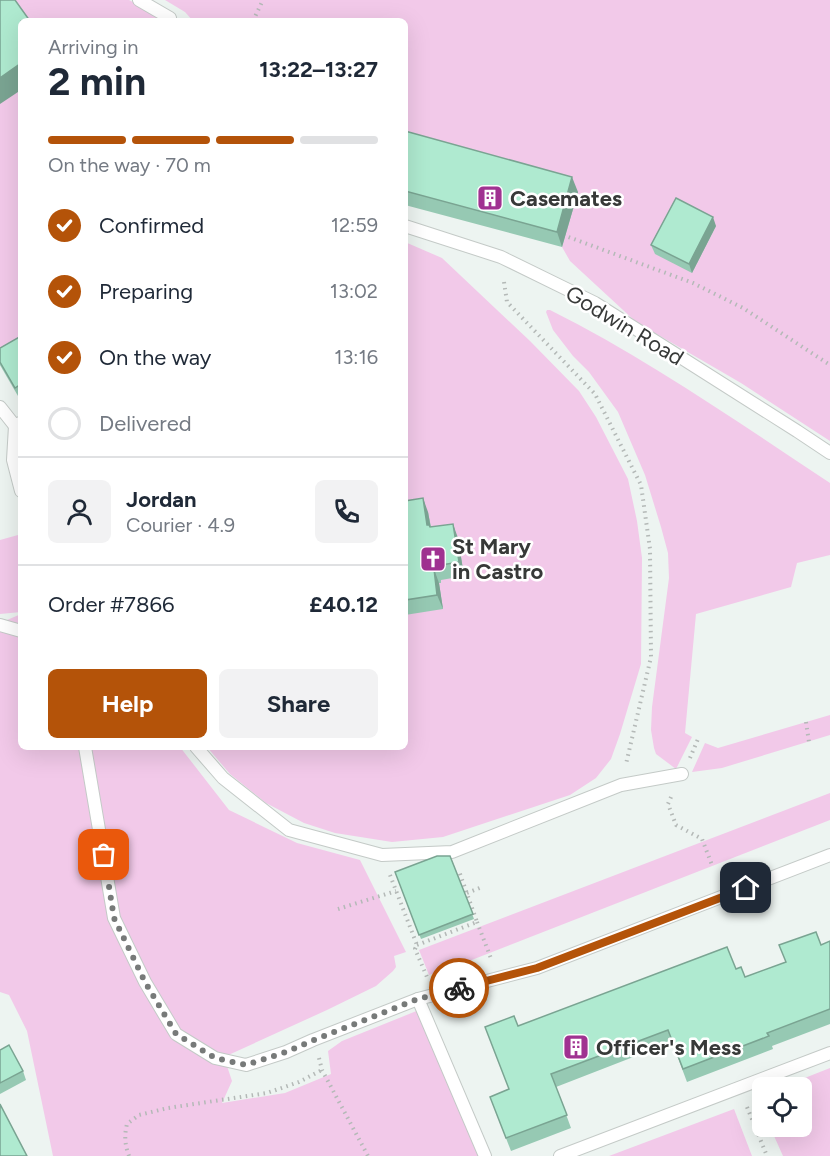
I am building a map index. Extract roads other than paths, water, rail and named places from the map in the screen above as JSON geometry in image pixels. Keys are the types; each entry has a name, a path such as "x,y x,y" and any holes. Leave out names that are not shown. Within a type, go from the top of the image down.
{"lane":[{"path":"138,0 170,18"},
{"name":"Godwin Road","path":"408,227 501,257 595,303 830,453"},
{"path":"0,407 18,424"},
{"path":"18,431 13,460 18,479"},
{"path":"0,625 18,630"},
{"path":"86,750 114,918 145,982 176,1034 215,1058 246,1065 286,1052 418,999 537,968 830,855"},
{"path":"199,750 223,778 289,830 382,855 452,852 621,785 682,774"},
{"path":"418,999 485,1156"},
{"path":"560,1156 830,1053"}],"place":[{"name":"Casemates","path":"490,198"},
{"name":"St Mary in Castro","path":"433,559"},
{"name":"Officer's Mess","path":"576,1047"}]}
